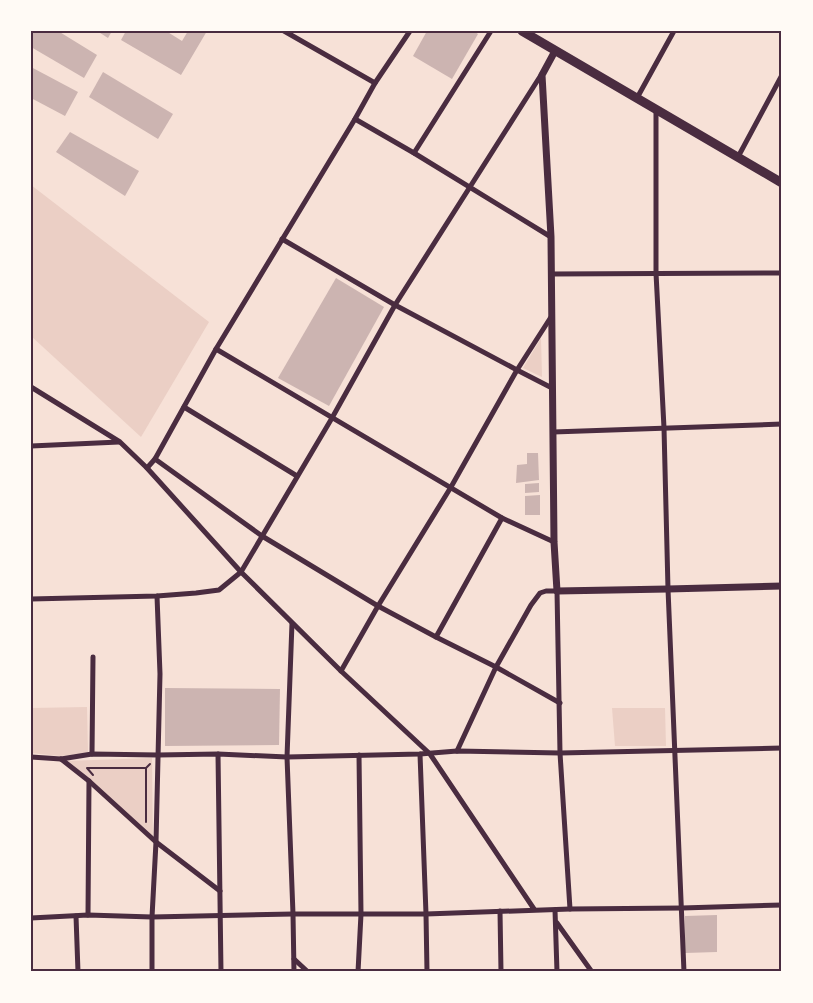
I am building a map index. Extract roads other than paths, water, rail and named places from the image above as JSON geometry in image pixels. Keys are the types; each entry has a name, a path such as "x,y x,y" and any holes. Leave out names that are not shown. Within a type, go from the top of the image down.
{"main road":[{"path":"522,31 782,184"}],"street":[{"path":"284,31 375,83"},
{"path":"147,468 155,458 216,349 282,238 356,119 375,83 410,31"},
{"path":"414,153 492,31"},
{"path":"637,98 674,31"},
{"path":"31,599 157,596 196,593 219,590 240,572 332,418 395,305 542,75 555,51"},
{"path":"542,75 551,238 554,542 557,591 560,753 570,909"},
{"path":"738,158 782,75"},
{"path":"656,109 656,273 664,428 668,589 684,972"},
{"path":"356,119 470,186 551,238"},
{"path":"282,238 395,305 552,388"},
{"path":"551,274 782,273"},
{"path":"341,671 551,317"},
{"path":"216,349 502,518 554,542"},
{"path":"31,387 120,442 147,468 240,572 341,671 430,754 534,909"},
{"path":"184,407 297,476"},
{"path":"553,432 782,424"},
{"path":"31,446 120,442"},
{"path":"155,458 262,536 378,606 496,667 560,703"},
{"path":"436,637 502,518"},
{"path":"457,751 496,667 535,598 540,593 546,591 782,586"},
{"path":"152,972 160,674 157,596"},
{"path":"292,623 287,757 294,972"},
{"path":"92,754 93,657"},
{"path":"31,757 61,759 92,754 218,754 287,757 430,754 457,751 560,753 782,748"},
{"path":"218,754 221,972"},
{"path":"420,754 427,972"},
{"path":"358,972 361,914 359,755"},
{"path":"61,759 90,781 156,842 220,891"},
{"path":"88,916 90,781"},
{"path":"31,918 76,916 426,914 534,909 782,905"},
{"path":"555,910 557,972"},
{"path":"500,911 501,972"},
{"path":"76,916 78,972"},
{"path":"556,922 592,972"},
{"path":"294,959 308,972"}]}
